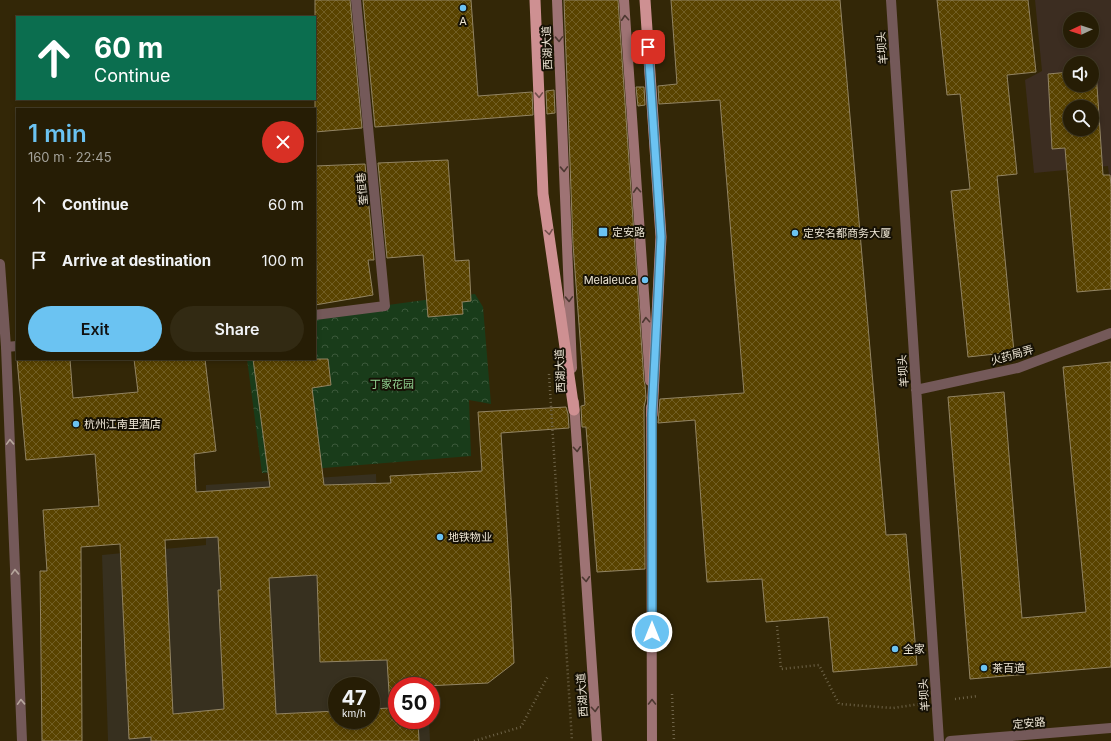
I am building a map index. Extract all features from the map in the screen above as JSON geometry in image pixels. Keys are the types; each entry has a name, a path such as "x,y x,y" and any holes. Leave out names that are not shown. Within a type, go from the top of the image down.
{"highway":[{"path":"535,0 543,194 574,410"},
{"path":"645,0 661,237 652,414"}],"main road":[{"name":"西湖大道","path":"557,0 574,410 597,741"},
{"path":"624,0 652,414 652,741"}],"street":[{"name":"奎恒巷","path":"316,315 385,306 356,0"},
{"name":"羊坝头","path":"891,0 939,741"},
{"path":"0,264 6,347 22,741"},
{"name":"火药局弄","path":"916,390 1018,368 1111,333"},
{"path":"6,347 16,346"},
{"name":"定安路","path":"950,741 1111,728"}],"path":[{"path":"777,626 781,669 819,665 839,704 893,708 978,696"},
{"path":"474,741 521,727 548,676"}],"shaded area":[{"path":"1035,0 1111,0 1111,193 1108,166 1034,173 1025,80 1042,71"},
{"path":"376,474 382,634 424,635 426,677 388,677 388,729 429,729 430,741 108,741 102,555 206,545 206,485"}],"green space":[{"name":"丁家花园","path":"475,294 483,307 491,404 469,400 471,456 262,473 247,360 316,360 316,315"}],"building":[{"path":"315,0 350,0 362,128 316,132"},
{"path":"363,0 471,0 478,96 532,92 533,115 375,127"},
{"name":"定安路","path":"564,0 618,0 646,398 644,407 645,569 597,572 586,427 582,427 581,406 585,405 573,244"},
{"name":"定安名都商务大厦","path":"671,0 840,0 886,535 906,534 917,665 833,672 828,617 766,622 762,579 707,582 695,420 658,423 660,399 744,393 720,100 659,104 658,86 677,84"},
{"path":"937,0 1028,0 1036,72 1007,75 1017,174 997,176 1014,352 968,357 951,191 970,189 960,94 947,95"},
{"path":"1063,73 1063,92 1097,92 1098,100 1063,100 1063,136 1099,136 1099,116 1103,175 1110,175 1111,185 1111,289 1077,292 1065,148 1052,149 1048,74"},
{"path":"636,87 644,87 645,105 638,106"},
{"path":"554,90 555,113 547,114 546,91"},
{"path":"448,160 455,261 469,260 471,301 462,302 463,314 428,317 423,255 387,258 378,163"},
{"path":"365,164 374,260 368,260 373,295 316,305 316,166"},
{"path":"328,359 331,385 312,388 324,485 391,483 390,476 482,471 478,412 566,407 568,414 569,428 501,433 514,663 488,683 440,685 440,677 388,677 387,660 320,662 317,575 269,578 276,714 328,711 328,729 380,729 380,709 388,708 388,729 418,729 419,741 151,741 151,737 129,739 120,544 81,547 82,741 42,741 40,571 47,571 43,510 99,506 95,454 26,460 17,360 70,360 73,398 138,392 134,360 205,360 216,451 194,454 196,492 270,487 253,360","holes":["218,537 221,590 218,590 224,709 173,714 165,540"]},
{"path":"1111,362 1111,667 970,679 948,397 1004,392 1022,618 1086,612 1063,367"}],"place":[{"name":"A","path":"463,8"},
{"name":"定安路","path":"603,232"},
{"name":"定安名都商务大厦","path":"795,233"},
{"name":"Melaleuca","path":"645,280"},
{"name":"杭州江南里酒店","path":"76,424"},
{"name":"地铁物业","path":"440,537"},
{"name":"全家","path":"895,649"},
{"name":"茶百道","path":"984,668"}],"route":[{"path":"648,47 661,237 652,414 652,632"}]}
